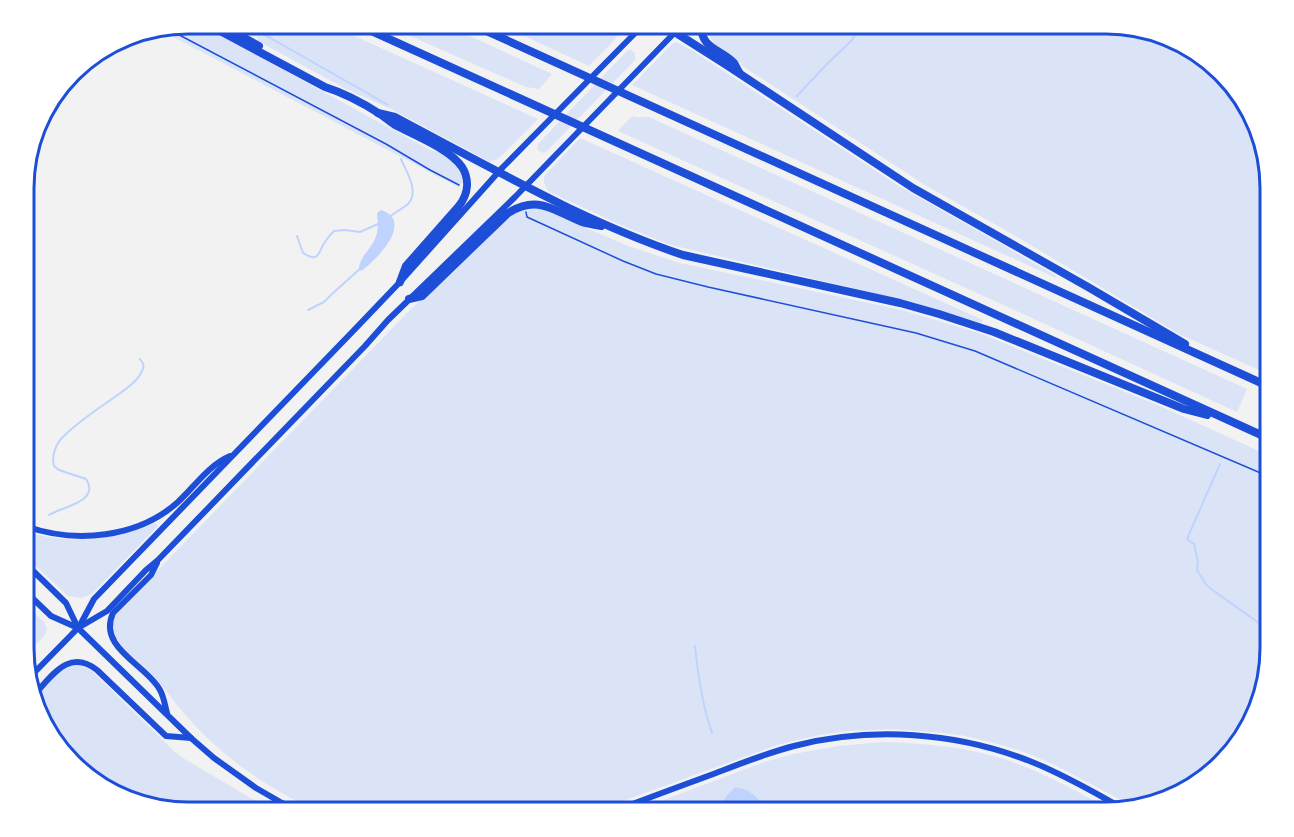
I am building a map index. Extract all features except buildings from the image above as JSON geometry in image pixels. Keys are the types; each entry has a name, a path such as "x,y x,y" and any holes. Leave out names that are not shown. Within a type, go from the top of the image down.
{"highway":[{"path":"679,34 905,183 1082,283 1214,362"},
{"path":"703,34 706,42 733,62 741,75"},
{"path":"228,35 378,113 452,156 462,167 467,182 462,203 406,266 400,282"},
{"path":"239,35 327,83 338,92"},
{"path":"380,35 1259,434"},
{"path":"494,35 1259,382"},
{"path":"378,113 395,117 525,187 637,239 683,255 939,314 994,332 1184,409 1222,418"},
{"path":"409,299 422,297 508,213 521,206 544,205 584,222 612,229"}],"main road":[{"path":"36,671 78,628 106,610 158,560 409,299 525,187 673,34"},
{"path":"78,628 94,599 400,282 498,172 634,35"},
{"path":"34,528 78,536 99,536 129,529 166,511 219,461 234,455"},
{"path":"158,560 151,575 112,614 109,629 118,648 160,689 169,716"},
{"path":"34,572 66,603 78,628"},
{"path":"34,600 51,616 78,628 214,758 280,802"},
{"path":"40,689 64,665 83,662 97,670 166,736 191,738"},
{"path":"638,802 786,748 833,739 895,735 954,740 1012,754 1054,771 1111,802"}],"path":[{"path":"179,35 386,144 460,186"},
{"path":"526,210 527,217 656,274 916,333 975,351 1259,472"}],"shaded area":[{"path":"709,34 1106,34 1136,37 1174,50 1191,60 1221,87 1234,103 1248,129 1257,158 1259,178 1259,370 1179,334 1014,235 925,185 741,65 723,52"},
{"path":"219,35 430,150 448,157 459,171 463,183 460,184 460,188 171,36"},
{"path":"253,35 352,35 538,119 500,157 490,162 393,110 344,88 258,41"},
{"path":"407,35 467,35 552,74 539,89 526,87"},
{"path":"521,35 618,35 589,66"},
{"path":"676,42 899,186 1057,276 1056,278 632,85"},
{"path":"631,50 635,53 635,60 546,152 539,151 538,144 627,51"},
{"path":"632,116 651,118 1247,389 1237,412 618,131"},
{"path":"580,138 983,320 981,323 911,302 671,245 623,226 549,192 545,187 544,176"},
{"path":"533,208 551,211 628,246 680,263 902,310 979,333 1160,406 1259,451 1259,659 1257,679 1251,698 1234,734 1207,764 1183,782 1155,794 1123,801 1057,766 1005,746 966,736 892,729 819,735 777,745 620,802 299,802 247,771 197,728 158,681 117,640 113,622 117,612 410,310 505,220 517,212"},
{"path":"157,524 157,527 92,594 81,598 68,596 34,564 34,533 58,538 90,539"},
{"path":"34,613 44,622 47,629 34,647"},
{"path":"70,666 81,666 91,670 174,751 258,802 158,800 120,787 103,777 79,758 60,734 46,708 41,691 59,672"},
{"path":"883,742 914,743 976,752 1021,765 1096,802 658,802 764,762 838,746"}],"water":[{"path":"381,210 391,215 394,231 383,250 361,271 359,268 361,261 376,236 377,213"},
{"path":"735,787 746,790 760,802 724,802 726,796"}],"waterway":[{"path":"797,96 855,34"},
{"path":"265,35 388,105"},
{"path":"388,218 408,204 413,194 411,182 401,159"},
{"path":"297,236 303,253 315,257 334,231 360,232 378,224"},
{"path":"308,310 324,302 362,267"},
{"path":"49,515 78,503 88,493 89,487 86,479 59,470 54,466 54,454 59,442 77,425 135,381 143,368 140,359"},
{"path":"1220,464 1187,539 1194,544 1198,562 1197,570 1207,586 1259,623"},
{"path":"695,646 701,690 712,733"}]}
